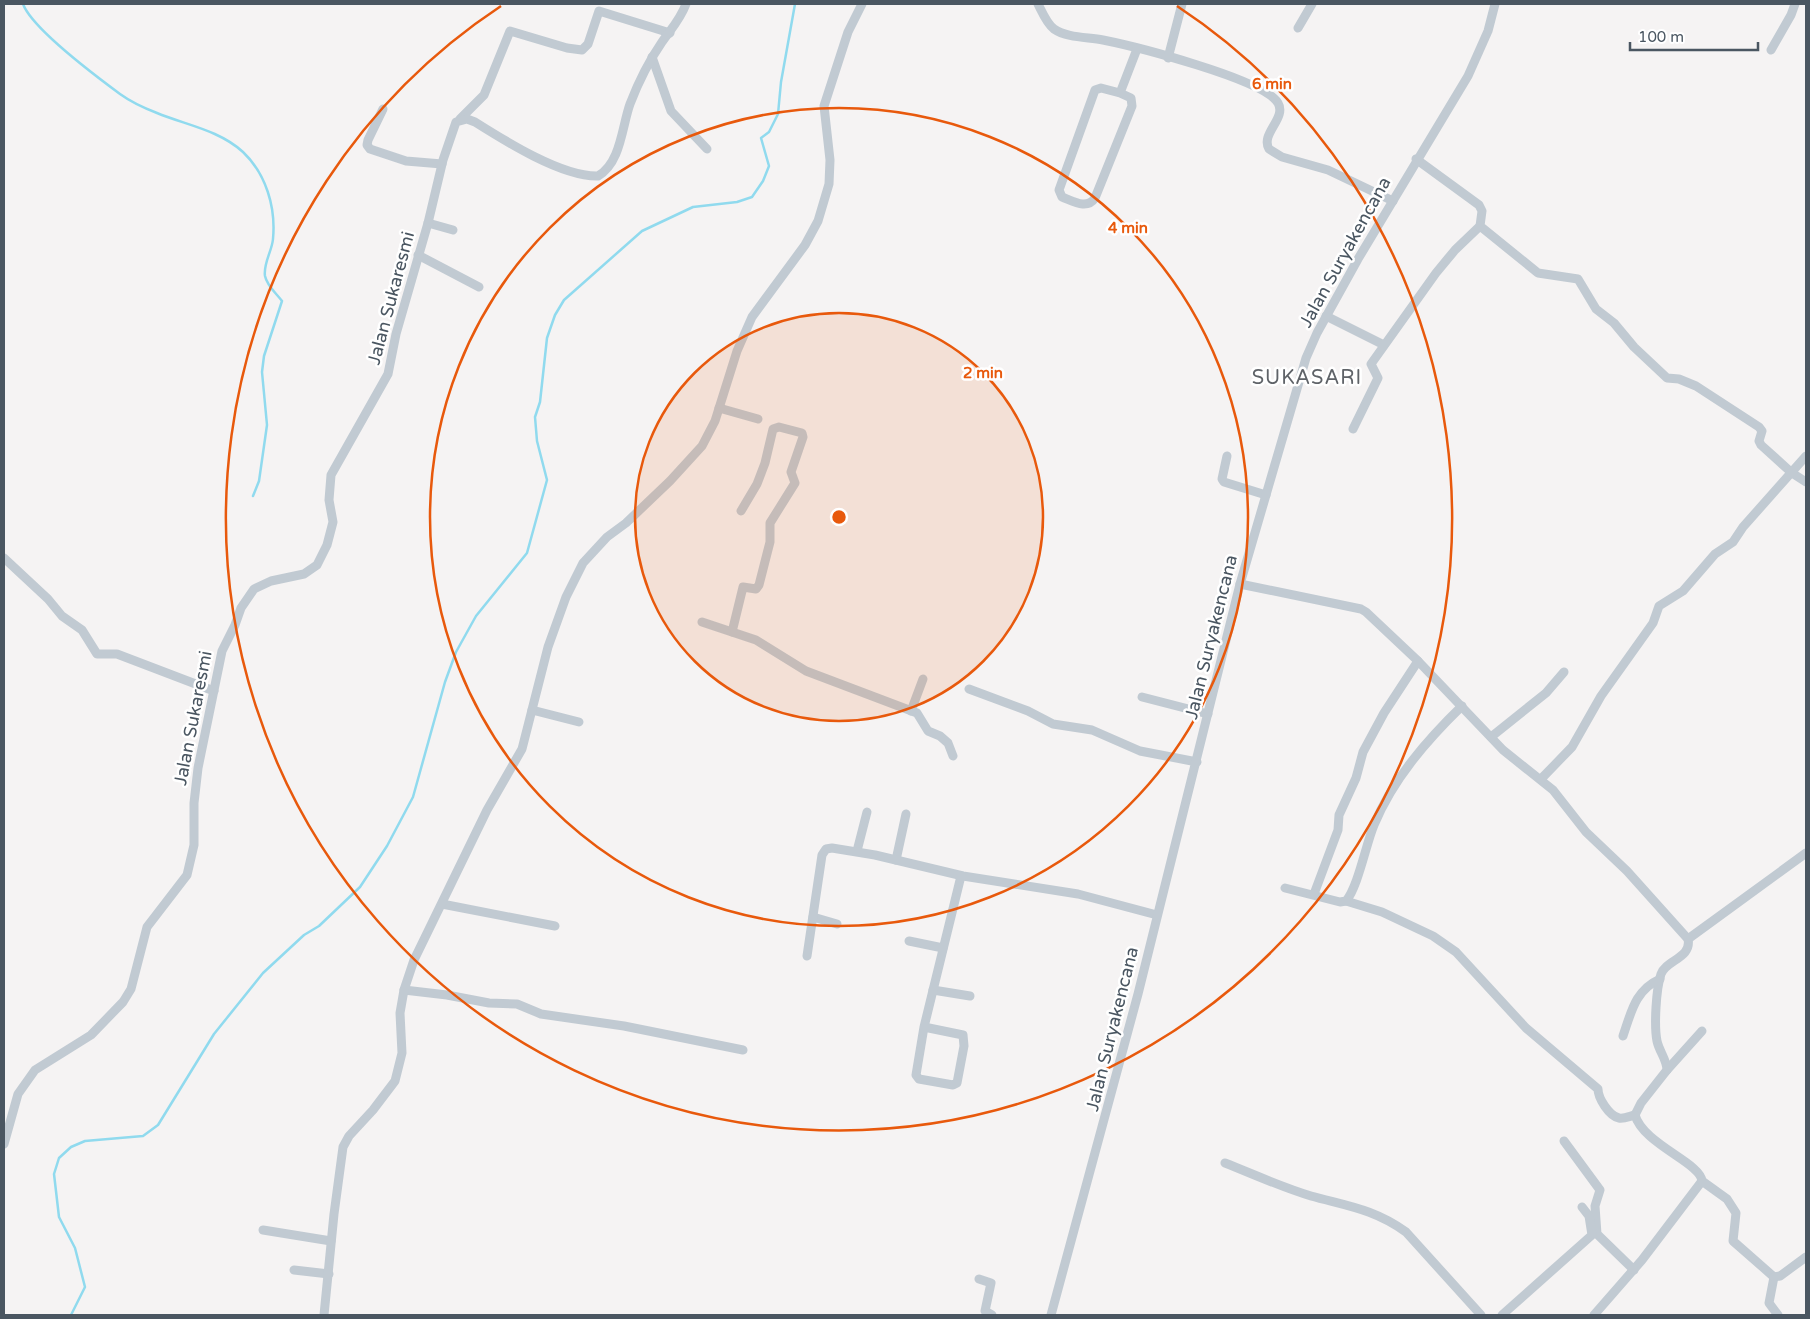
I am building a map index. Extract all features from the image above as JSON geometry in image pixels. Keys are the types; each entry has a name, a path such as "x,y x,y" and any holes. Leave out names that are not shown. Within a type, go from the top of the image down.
{"street":[{"path":"460,119 475,122 523,152 581,174 598,176 610,162 619,145 629,105 652,57 681,17 686,4"},
{"path":"324,1315 341,1157 346,1140 396,1081 402,1053 400,1014 404,990 414,960 487,810 522,749 551,639 566,597 583,563 607,537 638,513 694,455 708,436 737,351 752,317 805,244 823,209 829,184 830,160 824,106 848,32 862,4"},
{"path":"1038,4 1050,26 1058,31 1136,49 1237,79 1274,99 1279,106 1279,112 1266,144 1272,152 1328,170 1393,201"},
{"path":"1168,58 1182,4"},
{"path":"1298,28 1312,4"},
{"name":"Jalan Suryakencana","path":"1051,1315 1085,1195 1158,914 1240,584 1306,358 1326,316 1416,159 1468,76 1488,31 1495,4"},
{"path":"1771,50 1791,15 1795,4"},
{"name":"Jalan Sukaresmi","path":"4,1144 18,1094 35,1070 91,1035 123,1002 131,989 147,927 187,876 194,845 195,785 222,652 241,608 254,589 271,581 304,574 317,565 321,559 331,534 333,522 329,500 331,475 388,374 396,334 428,223 449,138 456,122 484,94 510,31 567,48 582,50 588,44 599,11 670,33"},
{"path":"1120,93 1136,49"},
{"path":"652,57 671,111 707,149"},
{"path":"1101,88 1120,93 1131,98 1132,106 1095,198 1086,205 1062,197 1060,190 1095,90 1101,88"},
{"path":"383,109 368,140 367,145 370,149 406,161 442,164"},
{"path":"1352,429 1378,378 1371,364 1436,273 1455,250 1480,226 1482,211 1479,205 1416,159"},
{"path":"428,223 453,230"},
{"path":"1480,226 1538,274 1578,279 1596,310 1614,323 1634,347 1667,378 1679,379 1696,386 1760,427 1762,431 1759,441 1761,445 1792,473 1806,482"},
{"path":"418,254 479,287"},
{"path":"1326,316 1384,345"},
{"path":"719,408 758,419"},
{"path":"732,632 743,587 756,589 759,585 770,542 770,523 795,483 792,470 803,438 802,433 779,427 773,429 765,463 757,484 741,510"},
{"path":"1227,456 1222,479 1224,482 1266,495"},
{"path":"1541,779 1572,747 1601,696 1653,622 1659,606 1682,591 1715,554 1733,542 1743,527 1806,456"},
{"path":"4,558 62,616 82,630 97,654 117,654 214,691"},
{"path":"1240,584 1361,609 1418,661 1511,758 1541,779 1558,796 1594,840 1626,871 1688,939 1689,944 1685,953 1665,968 1660,979 1656,1036 1667,1070"},
{"path":"702,622 756,640 806,671 911,711 919,716 922,725 928,731 940,736 948,743 953,756"},
{"path":"1314,894 1338,830 1339,815 1356,778 1364,752 1384,713 1418,661"},
{"path":"1491,737 1546,693 1564,672"},
{"path":"911,711 923,678"},
{"path":"969,689 1028,712 1052,724 1092,730 1140,751 1197,762"},
{"path":"1142,697 1208,714"},
{"path":"1346,901 1375,823 1399,777 1462,706"},
{"path":"532,710 579,722"},
{"path":"857,851 868,812"},
{"path":"896,860 906,814"},
{"path":"807,956 822,855 826,849 839,847 960,876 1078,894 1158,914"},
{"path":"1688,939 1806,853"},
{"path":"924,1028 963,1035 964,1046 957,1083 953,1086 916,1077 924,1028 960,876"},
{"path":"1285,888 1340,902 1346,901 1390,916 1433,936 1456,952 1526,1028 1598,1089 1598,1094 1612,1115 1621,1118 1635,1114"},
{"path":"442,904 555,926"},
{"path":"813,918 837,924"},
{"path":"909,941 943,948"},
{"path":"1623,1036 1635,1001 1650,984 1660,979"},
{"path":"404,990 447,995 489,1003 517,1004 542,1014 624,1026 743,1050"},
{"path":"933,990 970,996"},
{"path":"1702,1031 1640,1102 1635,1114 1639,1122 1656,1142 1699,1172 1702,1182 1727,1199 1736,1213 1733,1241 1774,1277"},
{"path":"1564,1141 1600,1190 1594,1206 1597,1234 1634,1270"},
{"path":"1224,1164 1309,1195 1373,1212 1394,1223 1406,1232 1481,1315"},
{"path":"1594,1315 1634,1270 1702,1182"},
{"path":"1502,1315 1592,1235 1589,1216 1582,1207"},
{"path":"263,1230 331,1241"},
{"path":"1774,1277 1780,1276 1806,1257"},
{"path":"294,1270 329,1274"},
{"path":"1774,1277 1769,1303 1778,1315"},
{"path":"979,1279 991,1284 985,1311 992,1315"}],"waterway":[{"path":"23,4 29,14 52,39 120,94 147,109 224,138 243,152 258,170 268,192 274,227 272,244 265,267 265,276 282,301 264,356 262,372 267,425 259,481 253,496"},
{"path":"71,1315 85,1287 75,1248 59,1217 54,1174 59,1158 71,1147 85,1141 143,1136 158,1125 214,1034 263,973 304,935 319,926 360,887 387,846 413,797 445,682 456,652 476,616 527,553 547,480 537,441 535,417 540,402 547,338 555,315 564,300 642,231 693,207 737,202 752,197 763,181 769,166 761,138 769,132 778,114 781,82 795,4"}],"district":[{"name":"SUKASARI","path":"1307,378"}]}
